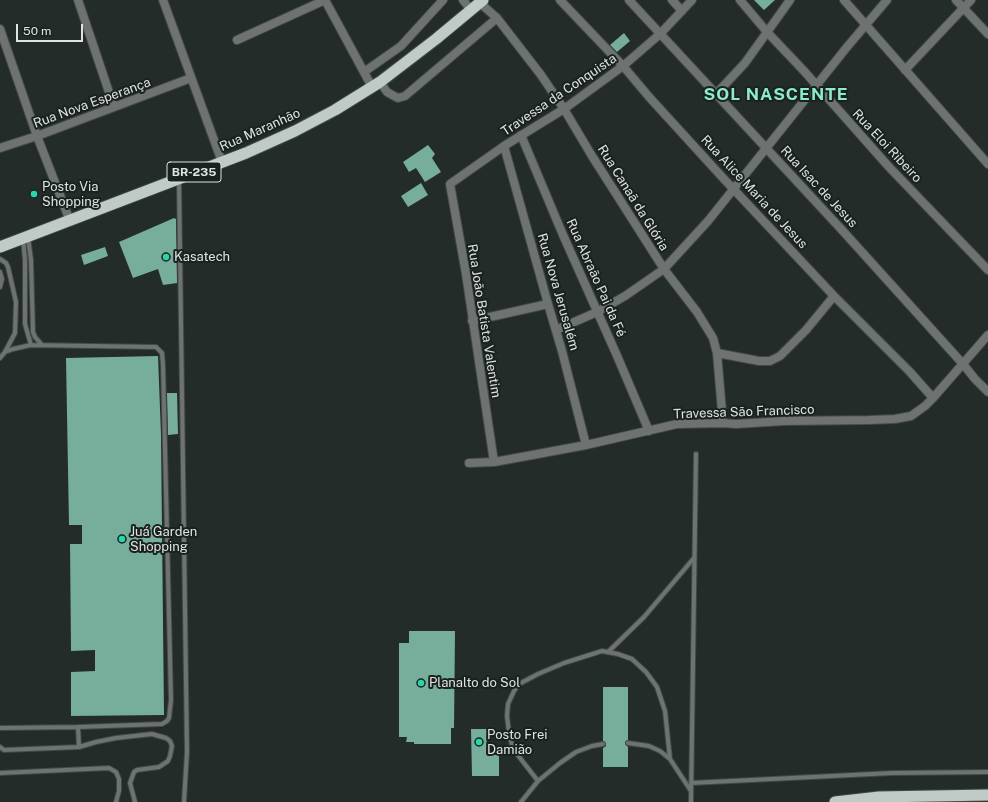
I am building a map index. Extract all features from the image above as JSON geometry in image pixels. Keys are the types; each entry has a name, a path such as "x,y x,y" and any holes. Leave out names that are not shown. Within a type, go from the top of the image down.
{"highway":[{"name":"Rua Maranhão","path":"0,247 252,151 295,131 335,110 376,85 481,2"},
{"path":"835,802 899,796 988,795"},
{"path":"889,802 899,796"}],"street":[{"path":"78,0 114,107"},
{"path":"163,0 222,162"},
{"path":"237,40 325,0 364,72 376,85 398,98 405,96 497,18"},
{"path":"364,72 401,46 443,0"},
{"path":"463,0 470,10"},
{"name":"Rua Alice Maria de Jesus","path":"560,0 623,66 650,98 834,296 910,372 933,398"},
{"name":"Rua Isac de Jesus","path":"629,0 853,241 988,392"},
{"path":"672,0 682,11"},
{"name":"Travessa da Conquista","path":"450,184 504,146 564,109 623,66 660,34 692,0"},
{"name":"Rua Eloi Ribeiro","path":"740,0 889,167 988,270"},
{"path":"716,94 745,63 790,0"},
{"path":"844,0 988,164"},
{"path":"556,330 597,312 625,296 664,269 683,250 887,0"},
{"path":"956,0 988,34"},
{"path":"905,70 971,0"},
{"name":"Rua Canaã da Glória","path":"481,2 497,18 541,75 564,109 664,269 704,322 713,338 717,353 723,423"},
{"path":"0,29 70,221"},
{"name":"Rua Nova Esperança","path":"0,148 38,136 191,78"},
{"name":"Rua Abraão Pai da Fé","path":"521,135 618,358 648,431"},
{"name":"Rua Nova Jerusalém","path":"504,146 562,351 586,445"},
{"name":"Rua João Batista Valentim","path":"450,184 494,462"},
{"path":"717,353 759,361 770,361 780,356 806,330 834,296"},
{"path":"472,320 548,304"},
{"name":"Travessa São Francisco","path":"468,464 494,462 586,445 677,424 736,424 784,421 869,420 895,419 911,416 933,398 988,335"}],"lane":[{"path":"179,179 187,752 184,802"},
{"path":"25,238 25,324 31,345"},
{"path":"25,238 32,260 33,332 35,337 42,345"},
{"path":"0,259 6,263 8,267 16,302 15,333 5,352 0,358"},
{"path":"0,272 2,279 0,287"},
{"path":"1,729 78,728 162,724 169,718 171,700 162,353 156,346 42,345 31,345 5,352"},
{"path":"691,802 696,454"},
{"path":"608,652 644,617 695,558"},
{"path":"538,781 513,749 507,716 508,704 514,691 519,684 564,663 602,651 618,654 632,659 646,672 657,687 665,711 670,760"},
{"path":"78,728 79,747"},
{"path":"0,747 4,750 79,747 109,739 152,734 166,738 170,741 172,746 170,756 165,764 134,772 130,783 135,802"},
{"path":"628,743 649,746 660,751 670,760 691,792"},
{"path":"521,802 538,781 560,763 576,752 592,746 603,744"},
{"path":"0,773 109,768 116,772 119,779 119,791 116,802"},
{"path":"691,783 892,773 988,772"}],"building":[{"path":"754,0 775,0 764,10"},
{"path":"624,33 630,41 617,52 610,45"},
{"path":"428,145 435,154 432,158 441,172 425,182 416,168 409,172 403,162"},
{"path":"421,183 428,195 408,207 401,196"},
{"path":"174,218 176,219 177,283 163,285 158,269 133,278 119,242"},
{"path":"105,247 108,256 84,265 81,255"},
{"name":"Juá Garden Shopping","path":"158,356 161,435 164,715 71,716 71,672 95,671 95,650 71,651 70,544 82,544 82,525 69,525 66,358"},
{"path":"167,393 177,393 178,434 168,435"},
{"path":"409,631 455,631 454,728 451,728 451,744 414,744 414,742 406,742 407,737 399,737 399,643 409,643"},
{"path":"603,687 628,687 628,740 625,743 628,747 628,767 603,767 603,748 606,744 603,741"},
{"name":"Posto Frei Damião","path":"471,729 487,729 486,754 499,755 499,776 472,776"}],"place":[{"name":"Posto Via Shopping","path":"34,194"},
{"name":"Kasatech","path":"166,257"},
{"name":"Juá Garden Shopping","path":"122,539"},
{"name":"Planalto do Sol","path":"421,683"},
{"name":"Posto Frei Damião","path":"479,742"}],"district":[{"name":"SOL NASCENTE","path":"776,95"}]}
